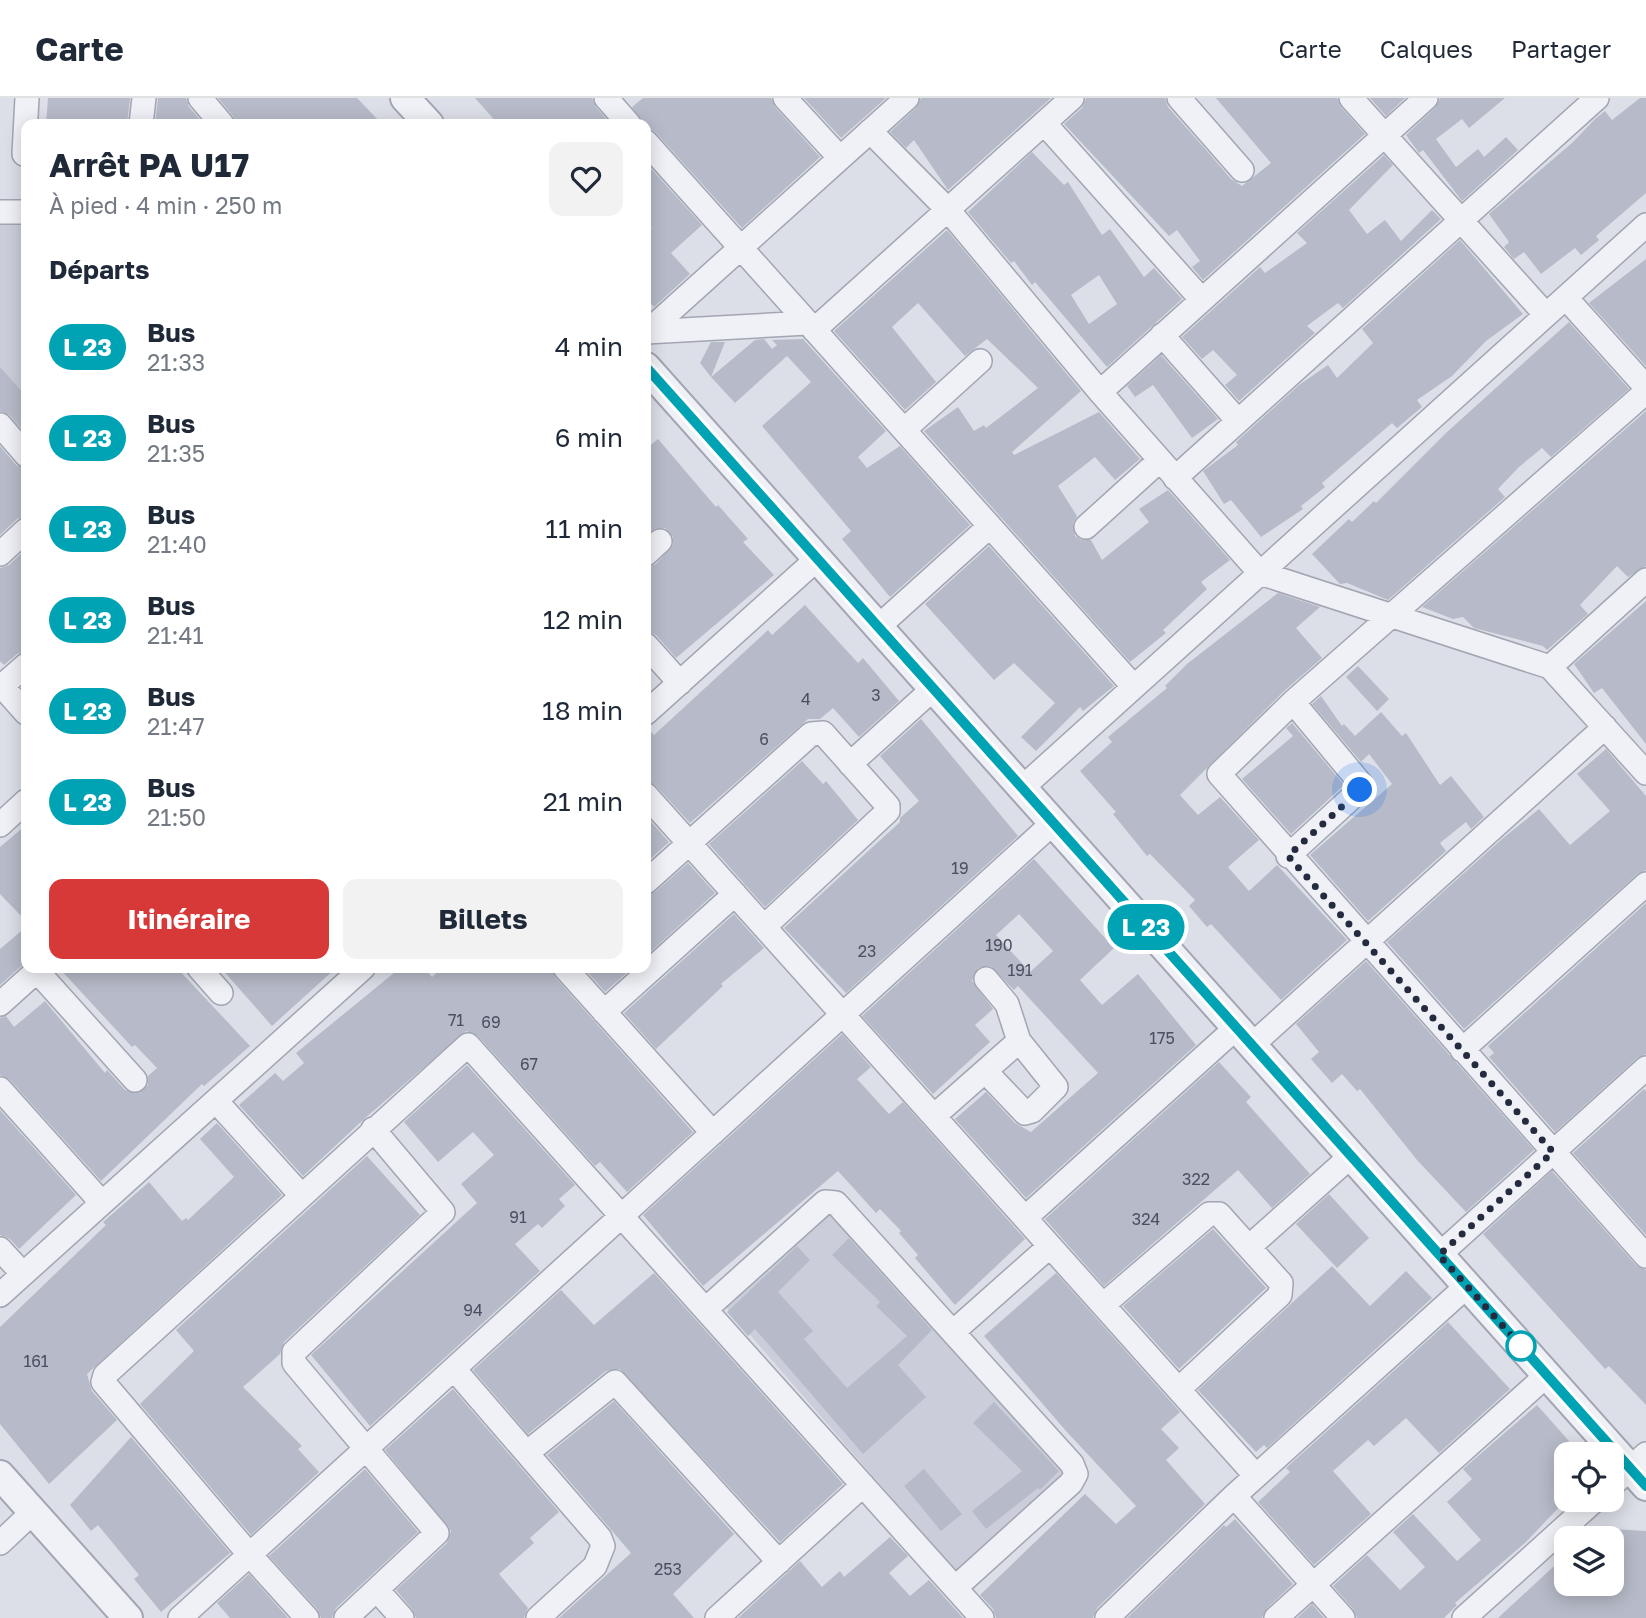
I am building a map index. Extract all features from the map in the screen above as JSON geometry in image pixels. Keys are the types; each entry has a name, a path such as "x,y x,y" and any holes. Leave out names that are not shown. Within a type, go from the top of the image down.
{"street":[{"path":"26,119 27,98"},
{"path":"142,119 144,98"},
{"path":"200,98 218,119"},
{"path":"405,98 424,119"},
{"path":"606,98 625,119"},
{"path":"785,98 840,158"},
{"path":"651,328 906,98"},
{"path":"651,333 811,327 949,211 1072,98"},
{"path":"1179,98 1242,170"},
{"path":"1351,98 1546,316"},
{"path":"1100,392 1426,98"},
{"path":"1175,478 1597,98"},
{"path":"1044,123 1202,300"},
{"path":"870,131 949,211 1100,392 1260,573 1550,667 1646,772"},
{"path":"651,148 1134,687"},
{"path":"0,212 21,212"},
{"path":"1022,788 1646,225"},
{"path":"1566,298 1646,390 1293,702 1219,774 1288,856 1646,1256"},
{"path":"1162,335 1238,421"},
{"path":"904,430 980,361"},
{"path":"651,373 1633,1473"},
{"path":"0,425 21,449"},
{"path":"1086,527 1160,460"},
{"path":"878,627 989,526"},
{"path":"0,554 21,535"},
{"path":"651,709 817,559"},
{"path":"1550,667 1646,580"},
{"path":"651,651 680,683"},
{"path":"21,669 1,685 21,707"},
{"path":"850,764 933,689"},
{"path":"1288,856 1360,790 1362,785 1293,702"},
{"path":"1025,1218 1244,1036 1365,942 1605,727"},
{"path":"651,877 811,734 823,733 888,806 888,811 764,927"},
{"path":"651,801 1256,1476"},
{"path":"0,825 21,806"},
{"path":"180,1618 1053,823"},
{"path":"1462,1050 1646,884"},
{"path":"651,970 735,894"},
{"path":"0,1004 34,973"},
{"path":"41,973 135,1080"},
{"path":"203,973 221,993"},
{"path":"0,1295 216,1101 351,973"},
{"path":"569,973 713,1133"},
{"path":"604,1012 647,973"},
{"path":"985,1071 1025,1113 1032,1111 1056,1087 1019,1041 1007,1004 986,979"},
{"path":"934,1116 1019,1041"},
{"path":"307,1618 103,1382 105,1375 468,1045 982,1618"},
{"path":"1439,1255 1646,1068"},
{"path":"0,1089 102,1203"},
{"path":"216,1101 301,1195"},
{"path":"346,1618 437,1530 294,1363 293,1357 443,1212 373,1129"},
{"path":"1249,1247 1351,1156"},
{"path":"706,1309 825,1202 831,1201 1072,1464 1076,1474 1071,1483 956,1588"},
{"path":"1103,1305 1209,1214 1219,1214 1249,1247 1281,1283 1280,1295 1179,1389"},
{"path":"953,1332 1050,1246"},
{"path":"0,1249 23,1274"},
{"path":"1107,1618 1234,1496 1467,1286"},
{"path":"454,1369 528,1452 600,1538 603,1546 595,1566 538,1618"},
{"path":"1276,1618 1547,1375"},
{"path":"528,1452 615,1382 779,1562"},
{"path":"0,1475 128,1618"},
{"path":"717,1618 863,1485"},
{"path":"1234,1496 1343,1618"},
{"path":"1464,1618 1582,1512"},
{"path":"0,1543 33,1513"},
{"path":"377,1590 402,1618"}],"shaded area":[{"path":"0,220 21,221 21,437 0,413"},
{"path":"830,1208 1064,1472 958,1574 724,1305"}],"building":[{"path":"48,98 130,98 128,119 46,119"},
{"path":"158,98 186,98 189,107 200,119 156,119"},
{"path":"218,98 357,98 377,119 234,119"},
{"path":"475,98 592,98 607,119 494,119"},
{"path":"643,98 771,98 775,107 820,157 742,228 651,130 651,119 640,119 632,107"},
{"path":"804,98 886,98 841,138"},
{"path":"921,98 1051,98 948,190 914,140 906,148 890,132 916,108"},
{"path":"1086,98 1165,98 1168,107 1231,179 1242,186 1271,163 1216,98 1337,98 1341,107 1365,134 1203,280 1192,267 1200,261 1177,230 1169,236 1064,124 1082,108"},
{"path":"1370,98 1405,98 1386,116"},
{"path":"1440,98 1505,98 1469,128 1462,119 1436,139 1456,167 1478,149 1484,157 1506,137 1518,150 1462,201 1423,150 1419,153 1406,135 1435,108"},
{"path":"1640,98 1646,98 1646,193 1596,236 1599,240 1581,255 1575,248 1541,274 1524,252 1514,259 1504,247 1509,242 1489,214 1605,111 1612,120"},
{"path":"1032,152 1064,185 1068,182 1102,235 1110,229 1144,277 1154,268 1182,299 1107,367 1035,282 1032,285 1014,261 1011,263 968,212","holes":["1099,275 1117,304 1089,324 1071,295"]},
{"path":"1384,155 1393,165 1349,210 1367,234 1385,220 1401,241 1432,210 1441,219 1343,308 1338,303 1307,326 1315,333 1239,401 1225,385 1237,375 1213,350 1202,359 1182,337 1260,267 1265,273 1307,243 1297,233"},
{"path":"651,169 702,225 671,253 690,274 654,307 651,304"},
{"path":"947,230 1081,391 1012,452 1014,455 1099,412 1140,459 1115,480 1095,457 1058,486 1077,516 1073,523 1075,536 1082,540 1091,540 1102,560 1149,522 1139,509 1168,490 1230,560 1201,582 1207,589 1163,630 1166,633 1130,662 924,431 958,407 974,431 984,425 986,428 1038,388 987,339 965,356 918,303 892,327 936,382 905,410 834,331"},
{"path":"1460,240 1523,314 1486,341 1452,376 1417,400 1422,407 1397,428 1392,423 1322,483 1325,487 1301,506 1303,509 1261,537 1231,500 1224,504 1203,471 1238,445 1236,442 1299,385 1328,365 1337,378 1373,343 1362,329"},
{"path":"1646,259 1646,366 1589,303"},
{"path":"1569,322 1629,389 1551,457 1542,448 1519,467 1498,489 1505,497 1388,600 1347,583 1340,584 1312,554 1349,519 1352,522 1374,501 1376,503 1446,433"},
{"path":"764,339 772,349 777,345 772,340 803,339 886,431 858,457 867,468 900,446 970,525 890,597 842,539 851,531 762,426 811,382 787,356 735,403 711,377 755,340"},
{"path":"711,342 725,342 711,377 700,363"},
{"path":"1161,355 1218,419 1192,438 1153,385 1135,397 1127,386"},
{"path":"0,367 21,390 21,428 10,415 0,411"},
{"path":"1646,411 1646,566 1628,577 1617,566 1580,605 1588,614 1547,650 1543,646 1474,628 1463,617 1453,619 1422,607"},
{"path":"658,439 716,507 718,505 748,539 743,542 774,575 676,658 656,635 651,633 651,566 656,564 673,544 673,537 665,528 656,528 651,532 651,445"},
{"path":"0,446 16,465 21,467 21,518 0,535"},
{"path":"989,546 1114,686 1083,711 1080,707 1036,751 1021,737 1055,703 1014,663 994,680 925,604"},
{"path":"21,554 21,653 4,665 0,661 0,568 9,565"},
{"path":"1278,593 1320,607 1296,628 1322,658 1283,692 1180,795 1198,815 1220,797 1259,840 1228,867 1249,891 1277,865 1347,940 1281,1000 1211,924 1207,927 1189,906 1195,900 1150,854 1147,856 1113,814 1116,812 1080,771 1112,742 1108,737 1167,688 1165,686 1187,664"},
{"path":"1646,601 1646,744 1602,688 1594,693 1574,664"},
{"path":"805,605 858,663 863,658 899,701 859,737 833,708 820,719 808,719 690,823 651,784 651,732 654,735 768,630 772,635"},
{"path":"1358,666 1389,699 1377,711 1346,677"},
{"path":"1321,696 1342,726 1344,724 1355,736 1381,712 1402,736 1406,733 1440,785 1451,776 1484,817 1471,829 1466,822 1440,843 1446,851 1368,921 1310,855 1392,784 1369,754 1361,762 1312,704"},
{"path":"921,719 1018,836 846,993 784,928 900,822 900,818 919,801 880,756"},
{"path":"1292,723 1344,785 1291,834 1242,779 1293,736 1286,728"},
{"path":"1606,749 1646,796 1646,870 1637,874 1464,1029 1387,942 1539,809 1570,845 1610,811 1577,774"},
{"path":"802,761 823,784 826,781 858,820 765,907 709,844"},
{"path":"651,822 669,842 651,858"},
{"path":"21,829 21,916 0,894 0,847"},
{"path":"1034,859 1114,948 1080,980 1102,1005 1138,974 1196,1045 1026,1198 955,1119 986,1092 1015,1123 1031,1132 1098,1073 1018,986 1014,990 990,966 978,968 972,981 993,1009 975,1025 990,1042 933,1094 862,1016","holes":["1019,914 1053,951 1030,972 996,935"]},
{"path":"688,863 715,893 651,951 651,894"},
{"path":"1646,903 1646,1054 1637,1058 1555,1132 1489,1057 1494,1053 1488,1046"},
{"path":"734,914 764,948 721,984 723,986 656,1049 624,1013"},
{"path":"21,931 21,966 0,985 0,949"},
{"path":"1366,961 1534,1150 1466,1212 1417,1160 1360,1089 1357,1091 1342,1074 1332,1083 1311,1059 1319,1052 1296,1024"},
{"path":"64,973 182,973 250,1046 204,1086 202,1084 101,1181 10,1080 0,1075 0,1018 6,1016 14,1027 45,1001 105,1073 107,1070 125,1090 139,1093 148,1085 148,1076 157,1068 135,1045 132,1047"},
{"path":"225,973 330,973 272,1026"},
{"path":"394,973 428,973 432,977 436,973 553,973 693,1132 627,1192 600,1162 595,1166 478,1036 466,1031 303,1176 239,1105 275,1073 283,1081 304,1063 296,1053"},
{"path":"588,973 626,973 605,992"},
{"path":"842,1034 871,1067 857,1079 889,1114 903,1102 1025,1239 955,1305 915,1258 918,1255 899,1233 901,1231 880,1209 876,1213 838,1171 703,1286 643,1215"},
{"path":"1219,1062 1251,1097 1246,1102 1310,1174 1272,1208 1238,1170 1104,1286 1045,1219"},
{"path":"467,1065 575,1185 559,1199 565,1206 542,1228 538,1224 515,1244 540,1271 370,1426 311,1355 477,1203 461,1184 494,1155 473,1132 438,1162 404,1122"},
{"path":"1644,1089 1646,1091 1646,1235 1573,1153"},
{"path":"0,1110 76,1195 19,1249 10,1239 0,1235"},
{"path":"217,1123 282,1195 87,1374 92,1391 117,1420 49,1484 0,1424 0,1327 106,1225 103,1222 149,1182 182,1221 186,1218 188,1220 234,1177 200,1139"},
{"path":"367,1156 420,1215 284,1342 280,1354 243,1387 302,1446 298,1449 319,1472 251,1535 140,1404 194,1351 176,1330"},
{"path":"1552,1171 1636,1265 1646,1270 1646,1405 1609,1366 1605,1369 1483,1234"},
{"path":"1329,1194 1369,1238 1337,1268 1296,1224"},
{"path":"1213,1229 1266,1288 1179,1369 1123,1306"},
{"path":"849,1238 932,1330 898,1365 926,1397 863,1454 755,1329 748,1336 727,1312 797,1246 810,1260 778,1292 813,1331 804,1339 847,1388 907,1336 876,1306 880,1302 832,1255"},
{"path":"1332,1266 1370,1306 1406,1271 1432,1298 1267,1448 1264,1445 1256,1452 1198,1390"},
{"path":"654,1273 843,1484 780,1542 620,1369 606,1371 528,1434 473,1370 561,1290 594,1325"},
{"path":"1056,1273 1180,1412 1161,1429 1179,1448 1166,1460 1205,1504 1097,1608 1093,1618 996,1618 993,1609 980,1595 1085,1494 1116,1524 1136,1506 1066,1431 984,1336"},
{"path":"1448,1322 1510,1389 1439,1453 1406,1418 1374,1446 1368,1440 1333,1471 1371,1514 1314,1565 1258,1502 1290,1472 1286,1468"},
{"path":"453,1389 559,1512 530,1538 534,1543 499,1574 528,1608 524,1618 416,1618 396,1590 447,1543 451,1531 385,1450"},
{"path":"614,1401 734,1534 673,1594 694,1618 559,1618 631,1553 547,1455"},
{"path":"994,1402 1059,1471 1040,1490 1038,1488 986,1529 972,1511 1022,1471 973,1423"},
{"path":"1537,1405 1569,1441 1554,1442 1555,1512 1526,1542 1455,1603 1457,1605 1444,1618 1357,1618 1353,1609 1333,1586 1367,1555 1400,1590 1425,1567 1393,1532 1413,1514 1457,1561 1481,1540 1447,1502 1472,1479 1463,1469"},
{"path":"131,1437 230,1553 161,1612 134,1579 139,1575 98,1525 91,1531 70,1505"},
{"path":"365,1469 418,1532 336,1608 332,1618 321,1618 317,1609 269,1556"},
{"path":"924,1469 962,1514 941,1531 904,1486"},
{"path":"1235,1519 1293,1584 1267,1608 1262,1618 1127,1618 1224,1525 1226,1527"},
{"path":"1624,1530 1646,1531 1646,1618 1498,1618 1554,1566 1554,1596 1624,1596"},
{"path":"890,1537 908,1556 889,1573 910,1596 929,1580 963,1618 738,1618 800,1561 822,1587 840,1571 844,1577"},
{"path":"249,1574 288,1618 230,1618 217,1603"},
{"path":"1312,1604 1324,1618 1297,1618"}],"bus line":[{"path":"651,373 1646,1486"}],"route":[{"path":"1360,790 1288,856 1553,1152 1439,1255 1521,1346"}]}
